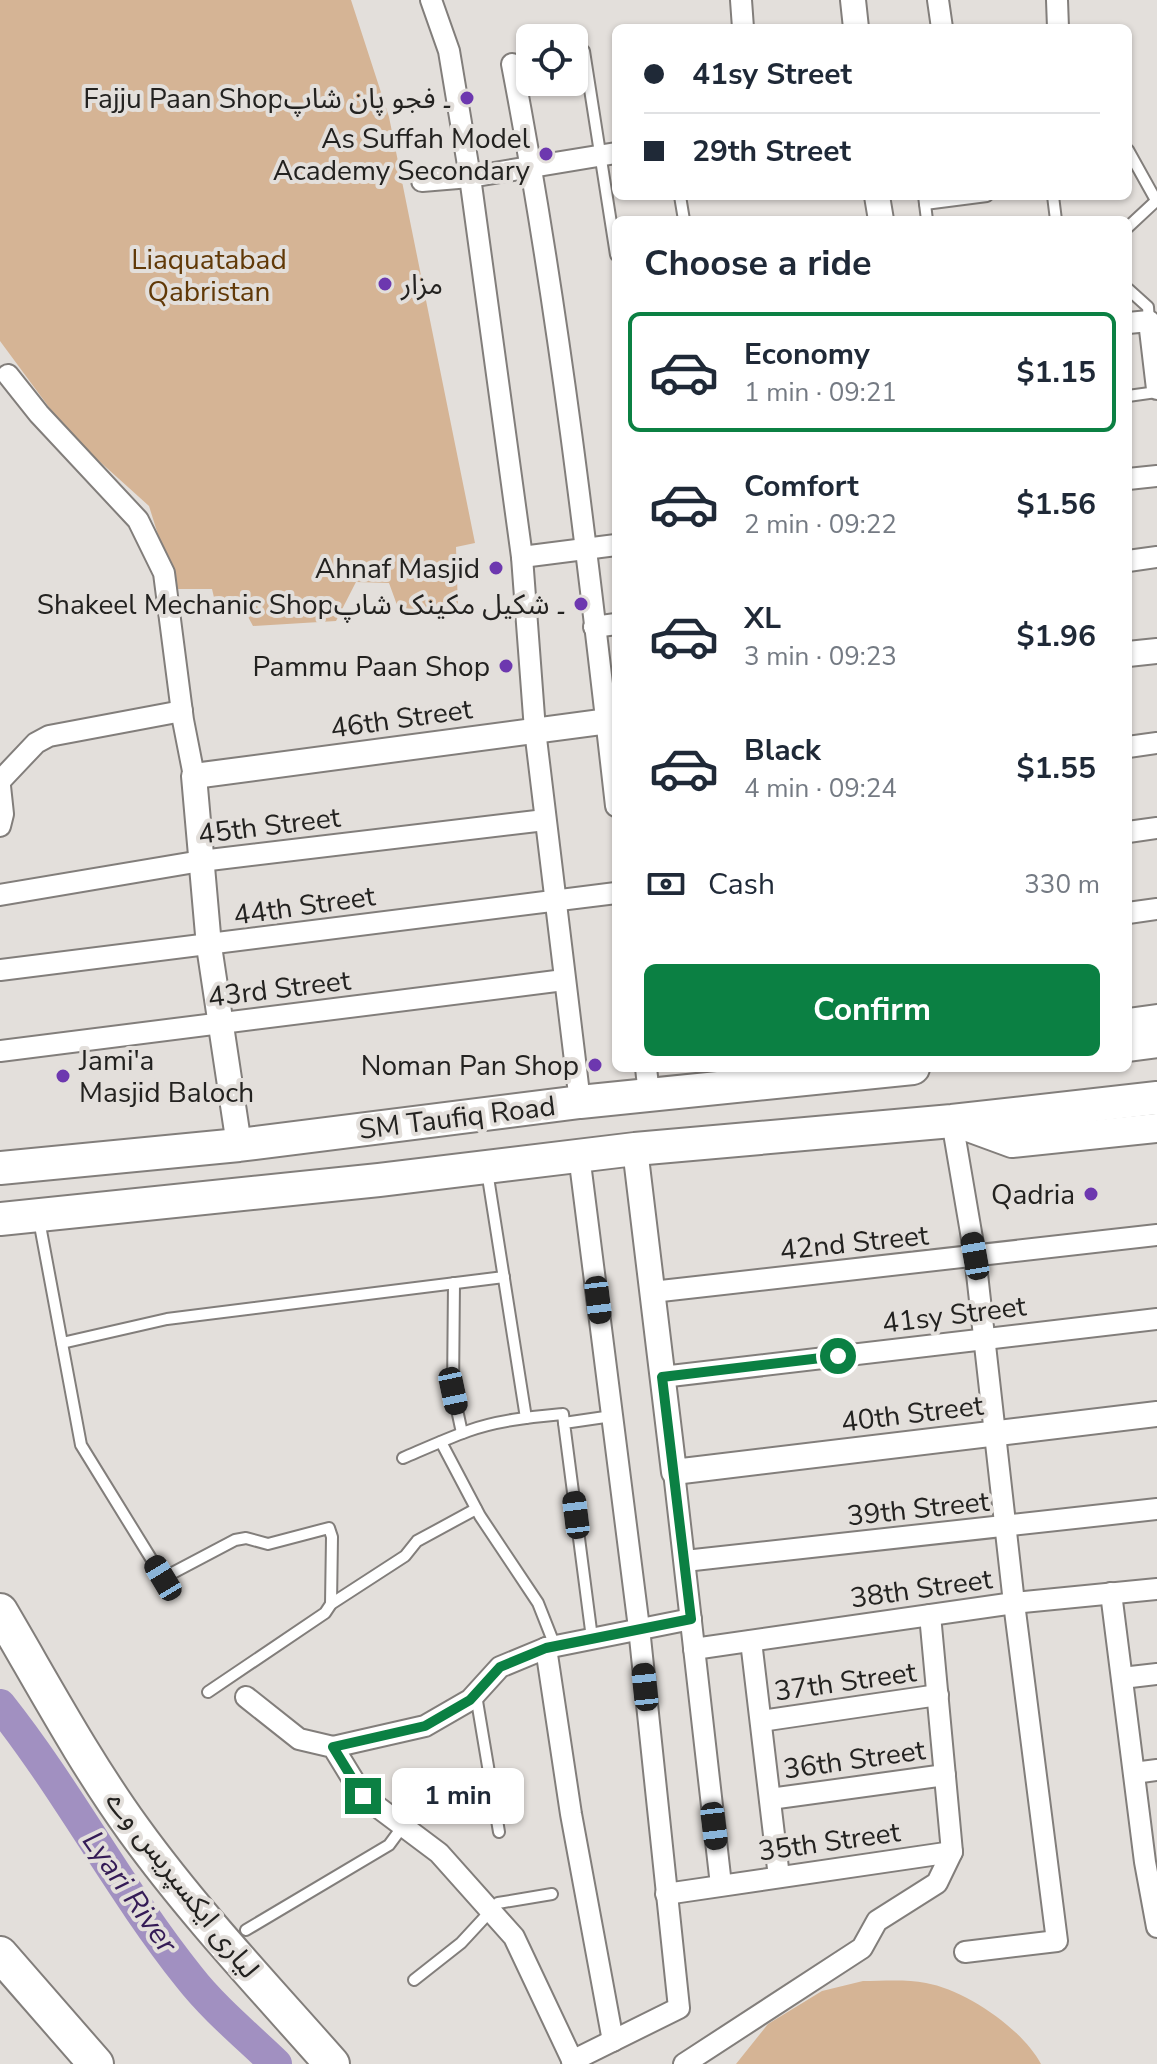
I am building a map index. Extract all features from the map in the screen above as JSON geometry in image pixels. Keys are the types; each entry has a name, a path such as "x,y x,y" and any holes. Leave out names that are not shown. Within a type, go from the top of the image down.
{"highway":[{"path":"1132,1044 1157,1041"},
{"name":"SM Taufiq Road","path":"0,1168 239,1145 580,1102 647,1081 831,1072"},
{"path":"0,1219 379,1180 635,1149 952,1121 1157,1098"},
{"name":"لیاری ایکسپریس وے","path":"0,1611 133,1829 191,1903 332,2064"},
{"path":"0,1954 96,2064"}],"main road":[{"path":"1132,1022 1157,1019"},
{"path":"952,1121 1012,1143 1157,1128"}],"street":[{"path":"431,0 449,51 470,177 522,557 535,730 580,1102"},
{"path":"741,0 743,24"},
{"path":"853,0 856,24"},
{"path":"938,0 941,24"},
{"path":"1057,0 1058,24"},
{"path":"512,64 532,167 586,549 594,627 611,720"},
{"path":"422,181 470,177 609,154"},
{"path":"1132,323 1149,321 1157,390"},
{"path":"8,375 39,414 138,520 164,573 194,776 209,946 239,1145"},
{"path":"1132,479 1157,476"},
{"path":"522,557 612,546"},
{"path":"1132,560 1157,557"},
{"path":"594,627 612,625"},
{"path":"1132,654 1157,651"},
{"path":"0,826 3,814 0,784 36,743 49,736 182,711"},
{"name":"46th Street","path":"194,776 611,720"},
{"path":"1132,746 1157,743"},
{"name":"45th Street","path":"0,895 201,861 545,820"},
{"path":"1132,831 1157,828"},
{"name":"44th Street","path":"0,970 612,893"},
{"path":"1132,912 1157,909"},
{"name":"43rd Street","path":"0,1051 564,980"},
{"path":"952,1121 975,1256 1014,1603 1057,1941 965,1952"},
{"path":"635,1149 721,1885"},
{"path":"333,1747 363,1796 439,1853 514,1937 573,2062 679,2008 639,1628 579,1155"},
{"name":"42nd Street","path":"652,1292 1157,1235"},
{"name":"41sy Street","path":"662,1377 1157,1319"},
{"name":"40th Street","path":"674,1472 1157,1414"},
{"name":"39th Street","path":"685,1561 1157,1509"},
{"name":"38th Street","path":"694,1649 1014,1603 1157,1589"},
{"path":"1111,1593 1134,1773 1151,1861 1157,1927"},
{"path":"684,2064 862,1948 877,1921 937,1883 952,1852 930,1615"},
{"path":"246,1697 299,1739 333,1747 425,1726 470,1700 500,1667 550,1647 691,1619"},
{"path":"751,1641 779,1877"},
{"path":"550,1647 571,1814 613,2041"},
{"path":"1122,1678 1157,1674"},
{"name":"37th Street","path":"761,1721 938,1695"},
{"path":"1134,1773 1157,1770"},
{"name":"36th Street","path":"770,1799 945,1775"},
{"name":"35th Street","path":"666,1894 952,1852"}],"lane":[{"path":"588,67 609,154 612,197"},
{"path":"1132,157 1157,202 1132,224"},
{"path":"1132,293 1148,307 1149,321"},
{"path":"1132,395 1157,390"},
{"path":"487,1167 526,1418"},
{"path":"38,1215 81,1445 163,1578 235,1540 246,1538 268,1544 329,1528 332,1537 331,1604"},
{"path":"62,1343 167,1319 504,1277"},
{"path":"454,1283 453,1391 462,1433"},
{"path":"403,1458 462,1433 526,1418 563,1414 592,1638"},
{"path":"564,1423 612,1416"},
{"path":"441,1442 476,1509 538,1603 550,1647"},
{"path":"208,1692 325,1613 331,1604 405,1556 417,1541 476,1509"},
{"path":"476,1693 499,1832"},
{"path":"246,1930 389,1845 403,1826"},
{"path":"414,1980 461,1943 498,1903 552,1894"}],"green space":[{"name":"Liaquatabad Qabristan","path":"0,0 351,0 389,117 475,543 456,547 458,609 401,616 389,583 356,582 336,621 253,626 246,613 217,610 212,589 175,589 149,506 68,433 0,341"},
{"path":"863,1981 918,1982 958,1994 1007,2024 1041,2064 736,2064 768,2024 822,1991"}],"waterway":[{"name":"Lyari River","path":"0,1705 189,1977 276,2064"}],"place":[{"name":"Fajju Paan Shop۔ فجو پان شاپ","path":"467,98"},
{"name":"As Suffah Model Academy Secondary","path":"546,154"},
{"name":"مزار","path":"385,284"},
{"name":"Ahnaf Masjid","path":"496,568"},
{"name":"Shakeel Mechanic Shop۔ شکیل مکینک شاپ","path":"581,604"},
{"name":"Pammu Paan Shop","path":"506,666"},
{"name":"Noman Pan Shop","path":"595,1065"},
{"name":"Jami'a Masjid Baloch","path":"63,1076"},
{"name":"Qadria","path":"1091,1194"}],"route":[{"path":"363,1796 333,1747 425,1726 470,1700 500,1667 546,1648 691,1619 662,1377 838,1356"}]}
